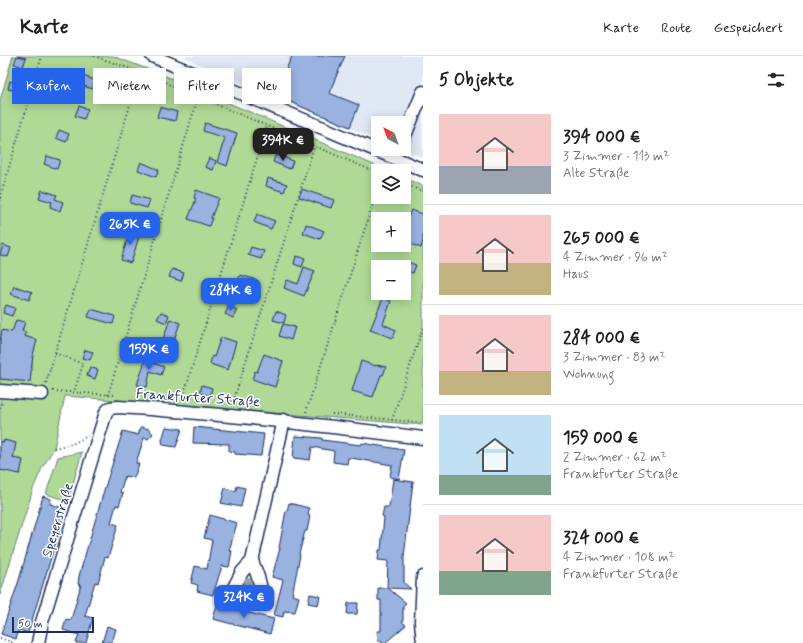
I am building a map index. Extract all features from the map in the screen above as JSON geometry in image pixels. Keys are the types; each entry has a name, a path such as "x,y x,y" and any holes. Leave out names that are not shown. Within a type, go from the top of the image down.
{"street":[{"path":"152,56 371,144"},
{"path":"411,121 423,92"},
{"path":"400,156 423,170"},
{"path":"0,391 42,394"},
{"name":"Frankfurter Straße","path":"110,408 118,407 201,412 284,420 423,438"},
{"name":"Speyerstraße","path":"38,643 42,622 106,412 110,408"},
{"path":"252,561 284,420"},
{"path":"423,577 421,622 423,643"}],"path":[{"path":"0,198 42,56"},
{"path":"94,56 128,68"},
{"path":"42,394 130,104"},
{"path":"108,394 196,104"},
{"path":"215,104 371,170"},
{"path":"182,400 267,126"},
{"path":"232,405 314,146"},
{"path":"411,187 423,191"},
{"path":"306,412 373,204"},
{"path":"392,420 423,327"},
{"path":"55,353 83,364 74,392"},
{"path":"54,448 72,444 88,436 99,437"},
{"path":"0,638 14,643"}],"shaded area":[{"path":"181,56 423,56 423,158 411,153 411,116 371,116 371,137 291,104 291,68 242,68 242,83 234,80 234,68 208,68"}],"green space":[{"path":"13,56 113,56 145,68 93,68 93,104 166,104 166,76 174,80 174,104 231,104 372,164 371,204 411,204 411,181 423,186 423,425 65,396 54,448 42,468 33,489 0,595 0,100"},
{"path":"82,452 68,501 46,494 58,457"}],"building":[{"path":"17,56 26,58 23,67 14,64"},
{"path":"292,56 345,56 329,93 359,105 350,127 291,102 291,68 287,68"},
{"path":"85,77 93,79 93,89 85,87"},
{"path":"10,81 12,82 12,90 8,89"},
{"path":"79,106 88,109 84,119 75,116"},
{"path":"160,107 177,112 175,121 157,117"},
{"path":"205,123 237,133 227,166 217,162 225,138 203,131"},
{"path":"59,130 69,134 66,142 56,138"},
{"path":"276,154 293,161 290,169 273,162"},
{"path":"47,156 60,160 57,169 44,164"},
{"path":"209,158 216,161 213,170 205,167"},
{"path":"141,162 159,170 156,177 138,170"},
{"path":"268,178 287,184 284,192 266,186"},
{"path":"302,189 334,200 331,208 299,197"},
{"path":"42,190 57,195 55,199 63,202 60,211 50,207 52,202 39,198"},
{"path":"196,190 219,198 209,226 188,219 196,199 194,198"},
{"path":"132,195 150,200 147,208 130,203"},
{"path":"411,210 423,214 423,241 421,248 411,244"},
{"path":"257,214 275,221 271,229 254,222"},
{"path":"306,224 324,231 320,239 303,233"},
{"path":"130,230 140,233 131,263 121,260"},
{"path":"3,245 11,248 8,257 0,255"},
{"path":"251,247 264,251 261,259 248,255"},
{"path":"296,256 305,258 302,267 294,264"},
{"path":"411,263 416,265 413,273 411,272"},
{"path":"304,267 315,271 304,296 284,288 287,280 298,284"},
{"path":"172,269 184,273 181,281 169,277"},
{"path":"240,275 254,279 251,287 238,282"},
{"path":"14,286 32,292 29,300 11,294"},
{"path":"382,300 391,301 383,324 396,330 393,338 370,330"},
{"path":"6,305 15,308 12,316 3,313"},
{"path":"229,306 237,310 233,318 225,314"},
{"path":"91,309 115,316 113,324 88,317"},
{"path":"276,311 286,315 284,323 273,320"},
{"path":"161,312 169,315 166,323 157,319"},
{"path":"170,319 180,323 171,348 161,345"},
{"path":"16,320 25,322 22,331 26,332 24,336 37,340 33,355 30,382 0,379 0,340 2,330 12,332"},
{"path":"283,324 295,327 291,340 279,336"},
{"path":"221,337 236,342 228,370 210,364"},
{"path":"85,350 93,352 90,360 82,358"},
{"path":"148,352 152,353 151,362 164,367 161,375 150,371 147,387 137,385"},
{"path":"264,354 283,361 275,387 252,379 255,371 257,372"},
{"path":"361,361 376,366 386,367 383,375 381,375 373,397 352,391"},
{"path":"90,367 98,370 95,379 87,376"},
{"path":"202,385 212,388 210,396 200,393"},
{"path":"141,427 149,429 153,434 148,439 144,438 136,463 139,464 134,478 125,476 120,492 123,493 119,506 116,505 111,523 118,525 108,558 105,557 98,583 95,582 85,616 93,618 86,643 76,643 79,635 63,630 66,619 71,620 81,585 78,584 79,576 105,487 123,431 138,435"},
{"path":"166,427 182,429 176,447 163,445 162,440"},
{"path":"194,427 264,434 261,456 235,454 235,452 229,451 229,444 193,443"},
{"path":"295,436 322,438 322,440 361,445 362,443 404,450 399,479 390,477 392,465 351,458 348,458 347,464 333,462 334,451 312,447 310,460 293,458"},
{"path":"4,440 16,443 13,458 23,460 20,474 0,470 0,441 4,442"},
{"path":"393,479 413,482 404,557 404,583 411,589 388,588 406,603 403,606 403,623 406,625 385,643 382,643 382,641 378,641 377,631 381,631 381,600 378,600 378,588 387,588 388,561 378,560 379,550 381,550 384,517 382,516 384,507 389,507"},
{"path":"237,486 245,488 241,507 221,503 225,488 236,491"},
{"path":"43,496 51,499 50,504 66,509 28,633 19,630 16,639 1,634 19,580"},
{"path":"289,503 309,508 308,515 310,516 307,531 305,531 299,554 292,595 299,597 295,612 284,611 283,617 274,615 283,580 272,577 280,548 286,510 287,511"},
{"path":"210,515 237,523 229,551 232,551 229,567 222,566 213,595 197,591 198,585 191,583 195,566 207,569 212,540 204,538"},
{"path":"310,594 320,596 318,605 308,603"},
{"path":"348,603 358,603 357,614 347,614"},
{"path":"217,605 274,619 270,634 213,619"},
{"path":"107,626 116,629 112,642 102,643"}]}
